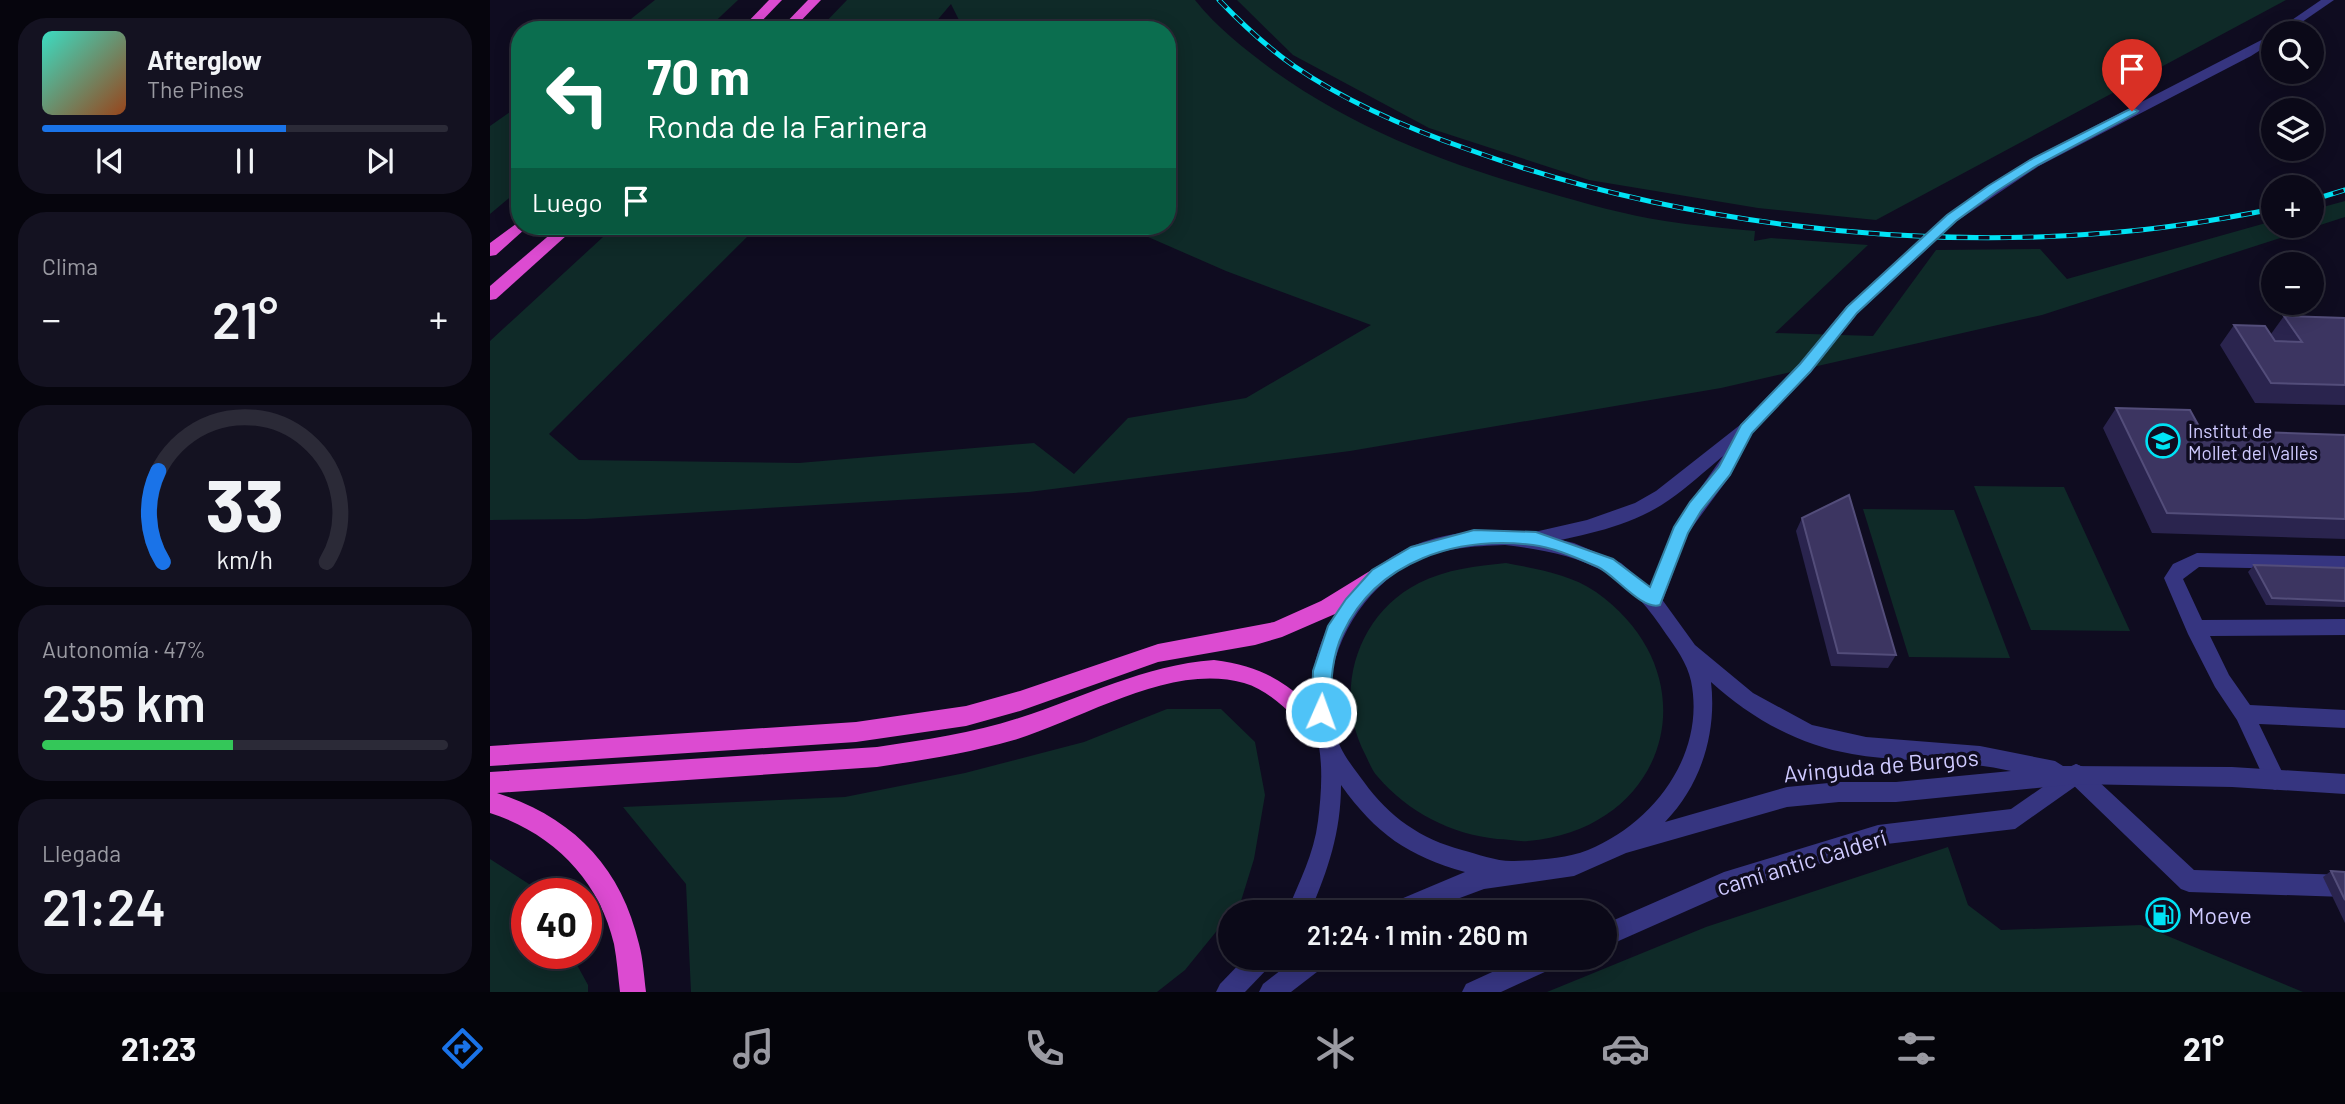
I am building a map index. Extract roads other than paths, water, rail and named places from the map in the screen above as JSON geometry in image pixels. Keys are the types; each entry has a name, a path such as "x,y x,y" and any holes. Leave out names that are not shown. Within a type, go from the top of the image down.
{"highway":[{"path":"755,21 776,0"},
{"path":"794,21 815,0"},
{"path":"490,251 511,234"},
{"path":"490,295 559,235"},
{"path":"490,756 856,732 960,718 1173,648 1236,640 1297,624 1343,601 1378,574"},
{"path":"490,783 864,758 928,750 1019,728 1122,690 1189,671 1219,670 1263,681 1278,690 1328,742"},
{"path":"490,802 533,819 568,840 593,868 614,902 626,940 632,992"}],"street":[{"path":"2297,21 2328,0"},
{"path":"1303,900 1318,864 1329,822 1328,742 1321,712 1322,671 1334,632 1352,604 1378,574 1417,551 1474,537 1536,538 1588,527 1641,508 1683,481 1708,457 1746,429 1805,368 1852,310 1952,218 2034,163 2261,45"},
{"path":"1654,600 1680,531 1724,471 1746,429"},
{"path":"1420,900 1513,872 1573,865 1613,849 1652,821 1681,785 1697,752 1704,712 1700,680 1685,644 1654,600 1608,564 1536,538"},
{"path":"2275,780 2244,714 2222,681 2195,628 2173,578 2180,569 2197,560 2345,563"},
{"path":"2195,628 2345,627"},
{"name":"Avinguda de Burgos","path":"1685,644 1713,673 1747,699 1782,721 1812,734 1850,745 1956,752 2076,774"},
{"path":"2244,714 2345,719"},
{"path":"1328,742 1351,786 1382,822 1430,852 1465,864 1513,872"},
{"path":"2076,774 2189,881 2345,886"},
{"name":"Avinguda de Burgos","path":"1613,849 1787,797 1839,792 1896,792 2076,774 2345,784"},
{"name":"camí antic Calderí","path":"1617,931 1724,883 1878,835 2015,819 2076,774"},
{"path":"1228,992 1250,970"},
{"path":"1271,992 1301,970"},
{"path":"1474,992 1523,970"}],"railway":[{"path":"1219,0 1255,35 1294,66 1336,92 1402,124 1545,175 1703,212 1866,233 2028,237 2149,229 2261,211"},
{"path":"2324,196 2345,190"}],"place":[{"name":"Institut de Mollet del Vallès","path":"2163,441"},
{"name":"Moeve","path":"2163,915"}]}
